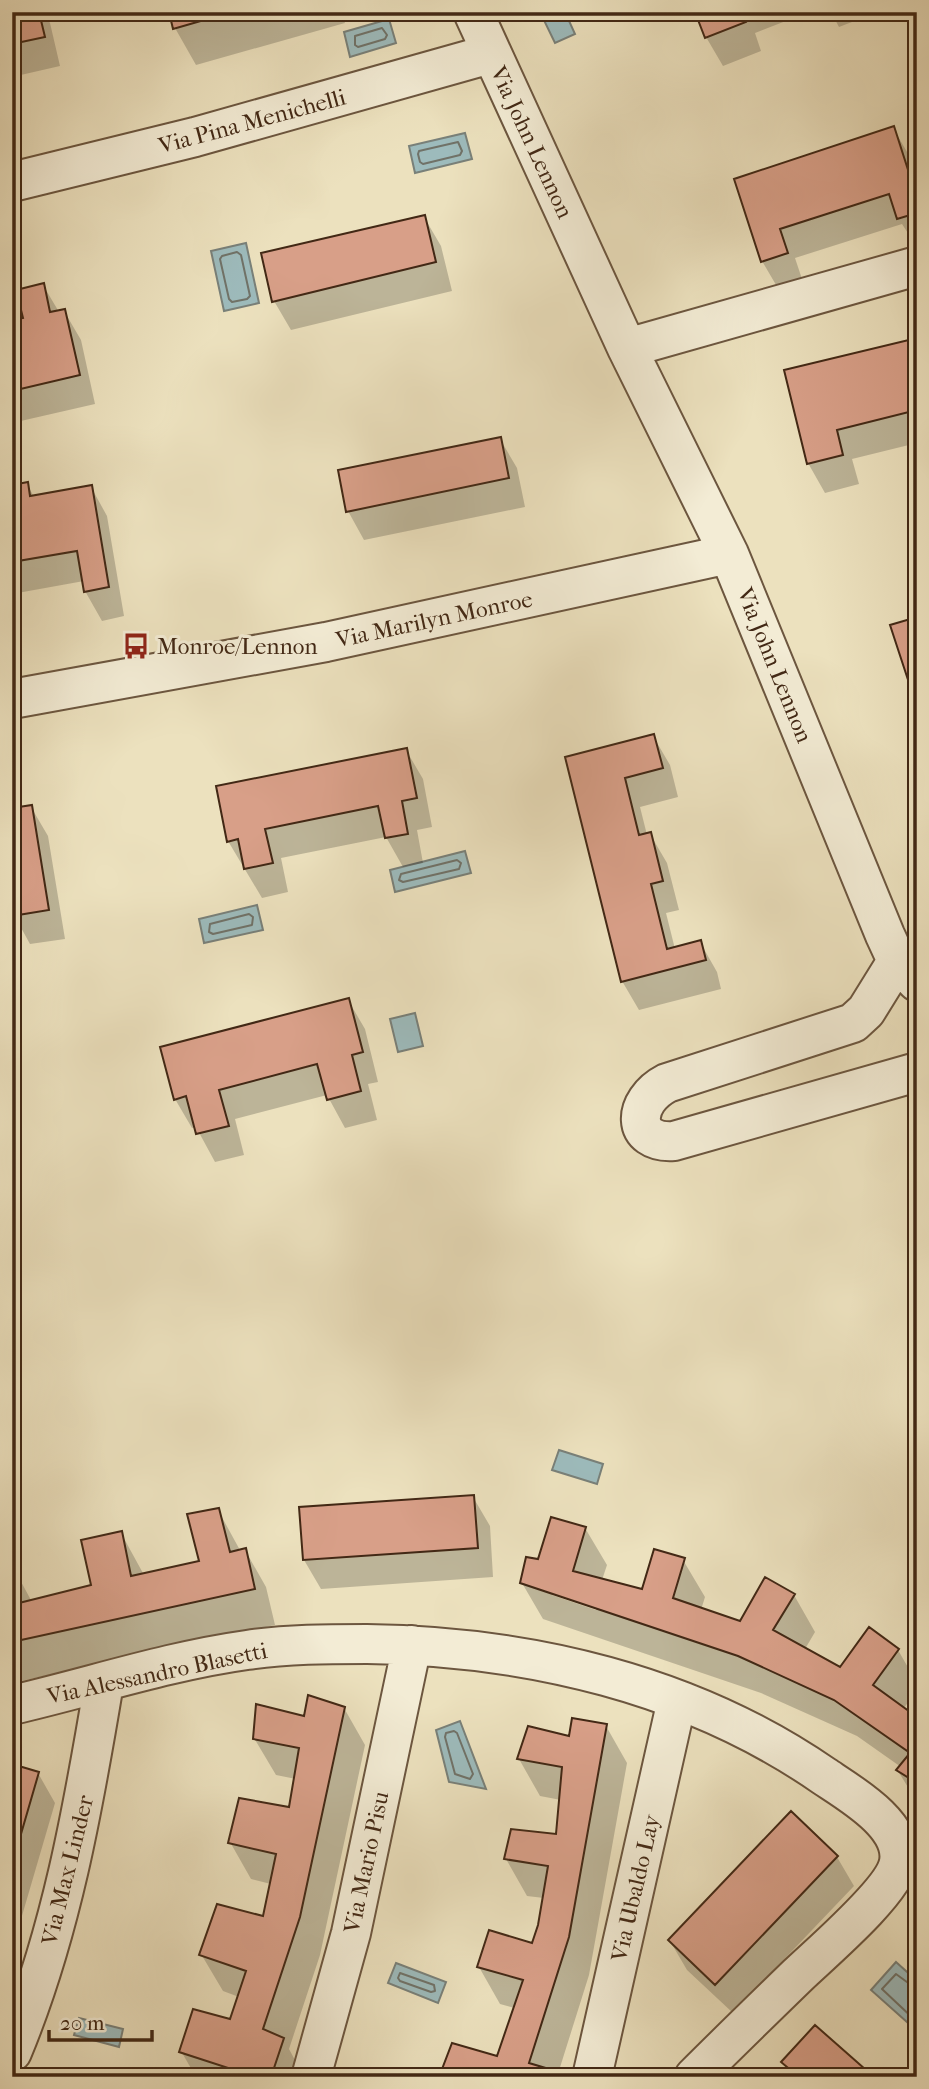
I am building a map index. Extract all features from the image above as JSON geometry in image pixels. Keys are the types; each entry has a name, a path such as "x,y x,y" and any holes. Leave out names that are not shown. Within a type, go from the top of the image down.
{"street":[{"name":"Via John Lennon","path":"473,12 627,348 729,554 885,935 907,972"},
{"name":"Via Pina Menichelli","path":"12,182 194,138 491,54"},
{"path":"627,348 917,266"},
{"name":"Via Marilyn Monroe","path":"12,699 326,642 729,554"},
{"path":"907,972 853,1023 667,1083 648,1097 642,1109 642,1122 653,1139 674,1141 917,1072"},
{"name":"Via Alessandro Blasetti","path":"12,1705 247,1650 322,1644 412,1645 561,1665 621,1680 752,1732 803,1761 878,1817 894,1833 899,1849 897,1868 887,1885 845,1930 694,2077"},
{"name":"Via Mario Pisu","path":"311,2077 351,1933 412,1645"},
{"name":"Via Max Linder","path":"12,2052 39,1977 68,1875 83,1809 104,1683"},
{"name":"Via Ubaldo Lay","path":"592,2077 677,1700"}],"water":[{"path":"540,12 565,12 575,34 555,43"},
{"path":"389,19 396,43 350,57 344,32"},
{"path":"465,133 472,159 415,173 409,146"},
{"path":"246,243 259,303 224,311 211,251"},
{"path":"465,851 471,873 395,892 390,870"},
{"path":"257,905 263,930 204,943 199,919"},
{"path":"415,1013 423,1046 398,1052 390,1019"},
{"path":"559,1450 603,1464 597,1484 552,1470"},
{"path":"460,1721 486,1789 449,1782 436,1730"},
{"path":"896,1962 917,1981 917,2031 871,1990"},
{"path":"396,1963 446,1982 438,2003 388,1983"},
{"path":"79,2018 123,2029 119,2047 74,2035"}],"building":[{"path":"12,12 39,12 45,37 12,44"},
{"path":"169,12 232,12 173,29"},
{"path":"695,12 743,12 746,22 705,38"},
{"path":"894,126 917,198 917,213 897,219 889,194 780,229 788,253 761,262 734,179"},
{"path":"425,215 436,262 272,302 261,253"},
{"path":"44,283 50,312 65,309 80,375 12,391 12,320 23,318 16,290"},
{"path":"917,338 917,410 837,430 843,455 807,464 784,370"},
{"path":"501,437 509,478 346,512 338,470"},
{"path":"28,482 30,496 92,485 109,587 84,592 77,551 12,562 12,485"},
{"path":"917,617 917,690 912,692 890,625"},
{"path":"654,734 663,768 625,778 639,835 651,832 663,881 651,884 667,949 701,940 706,960 621,982 565,757"},
{"path":"407,748 417,798 402,801 408,834 385,838 378,806 265,829 273,863 244,869 238,839 227,842 216,786"},
{"path":"32,805 49,910 12,916 12,808"},
{"path":"349,998 363,1052 352,1055 361,1091 327,1100 317,1064 219,1090 229,1126 196,1134 186,1096 174,1100 160,1047"},
{"path":"474,1495 478,1548 303,1560 299,1507"},
{"path":"219,1508 230,1552 246,1548 255,1589 12,1642 12,1568 19,1603 91,1585 81,1540 122,1531 131,1576 199,1561 187,1514"},
{"path":"551,1517 586,1527 573,1571 642,1589 654,1549 685,1558 673,1598 740,1621 765,1577 795,1594 773,1630 840,1667 869,1627 899,1649 873,1685 917,1717 917,1783 896,1770 910,1753 834,1700 738,1656 520,1583 526,1557 538,1559"},
{"path":"308,1695 345,1707 300,1917 263,2029 284,2038 271,2077 256,2077 179,2052 193,2009 230,2019 246,1971 199,1955 217,1904 263,1916 276,1854 228,1843 239,1798 289,1807 299,1748 253,1739 256,1704 304,1716"},
{"path":"572,1718 607,1724 569,1937 529,2063 549,2069 547,2077 439,2077 452,2043 497,2056 523,1980 477,1967 489,1930 532,1943 538,1925 548,1866 504,1859 511,1829 556,1834 562,1767 517,1759 528,1726 569,1736"},
{"path":"12,1764 39,1772 12,1865"},
{"path":"791,1811 838,1856 715,1985 668,1940"},
{"path":"815,2025 874,2077 791,2077 794,2073 781,2062"}],"place":[{"name":"Monroe/Lennon","path":"136,646"}]}
